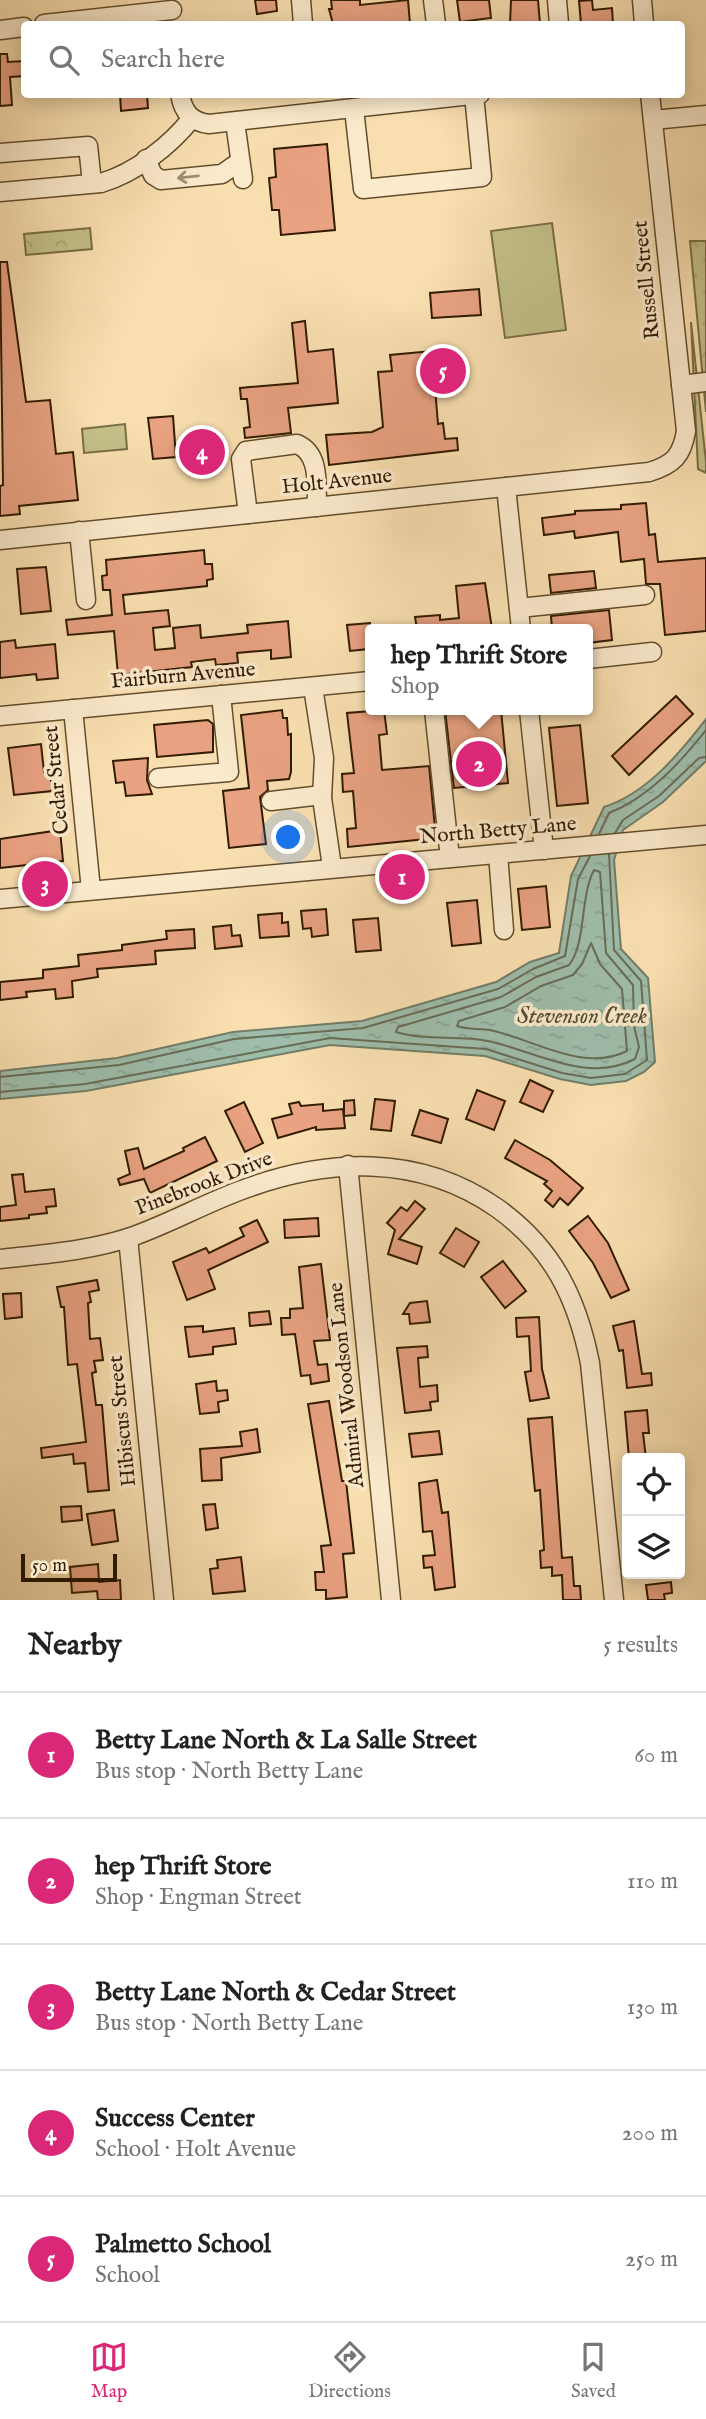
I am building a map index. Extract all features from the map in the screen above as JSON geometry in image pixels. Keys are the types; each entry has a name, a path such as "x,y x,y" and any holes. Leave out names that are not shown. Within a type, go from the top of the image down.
{"street":[{"path":"300,0 303,21"},
{"path":"433,0 436,21"},
{"path":"557,0 559,21"},
{"path":"642,0 644,21"},
{"path":"74,21 172,11"},
{"path":"0,30 21,27"},
{"path":"181,98 183,108 192,118 209,124 436,98"},
{"path":"310,98 312,114"},
{"path":"354,109 363,189 482,177 474,98"},
{"name":"Russell Street","path":"650,98 686,431 684,447 677,460"},
{"path":"653,120 706,115"},
{"path":"0,192 116,178 179,135 192,118"},
{"path":"146,159 153,175 161,180 241,170 235,122"},
{"path":"0,153 88,146 92,183"},
{"path":"681,385 706,382"},
{"path":"248,514 241,459 246,451 297,444 304,447 314,461 317,507"},
{"name":"Holt Avenue","path":"0,540 649,472 665,468 677,460"},
{"path":"506,487 521,624"},
{"path":"79,531 86,600"},
{"path":"519,608 645,595"},
{"path":"593,658 652,653"},
{"name":"Fairburn Avenue","path":"0,716 365,682"},
{"path":"313,687 324,758 322,795 331,867"},
{"path":"158,778 229,772 221,695"},
{"name":"Cedar Street","path":"73,709 91,890"},
{"path":"435,715 450,858"},
{"path":"530,715 544,850"},
{"path":"271,801 322,795"},
{"name":"North Betty Lane","path":"0,899 706,835"},
{"path":"498,854 504,930"},
{"name":"Pinebrook Drive","path":"0,1259 58,1252 128,1238 268,1181 348,1165 382,1165 414,1170 460,1187 513,1219 539,1246 574,1300 590,1363 614,1600"},
{"name":"Admiral Woodson Lane","path":"348,1165 391,1600"},
{"name":"Hibiscus Street","path":"128,1238 164,1600"}],"green space":[{"path":"552,223 566,330 505,338 491,231"},
{"path":"90,228 92,249 26,255 24,234"},
{"path":"690,241 706,241 706,412"},
{"path":"691,322 706,462 706,473 698,469"},
{"path":"125,424 127,449 84,453 82,429"}],"water":[{"name":"Stevenson Creek","path":"706,719 706,761 663,802 623,830 614,860 621,949 648,978 655,1062 644,1072 626,1081 591,1085 560,1079 485,1056 330,1045 86,1091 0,1099 0,1071 117,1058 233,1032 362,1021 496,982 530,962 559,953 571,876 604,807 620,801 661,771"}],"building":[{"path":"255,0 276,0 277,11 257,14"},
{"path":"331,0 360,0 360,5 408,0 410,21 332,21 329,9 332,9"},
{"path":"457,0 489,0 491,18 460,21"},
{"path":"511,0 538,0 540,21 510,21"},
{"path":"592,0 593,10 612,8 613,21 581,21 579,1"},
{"path":"0,54 7,54 8,62 21,61 21,76 10,77 12,105 0,106"},
{"path":"120,98 147,98 148,108 121,111"},
{"path":"327,144 335,230 281,235 279,210 272,210 269,178 276,177 274,149"},
{"path":"0,262 7,262 26,402 50,400 56,454 73,452 78,500 19,506 20,514 0,516 0,486 3,485"},
{"path":"479,289 481,315 432,318 430,293"},
{"path":"305,321 308,352 333,349 338,403 288,408 291,433 245,438 244,428 250,427 247,399 241,399 240,388 298,383 292,323"},
{"path":"432,351 438,424 443,423 445,439 457,438 458,450 329,465 326,435 372,432 383,427 378,372 392,371 390,355"},
{"path":"173,416 176,457 153,459 148,418"},
{"path":"646,503 649,535 655,534 658,562 706,558 706,631 665,635 660,584 646,584 644,559 621,562 618,532 575,538 574,531 544,535 542,518 575,514 575,511 621,509 621,505"},
{"path":"204,550 205,564 212,564 213,579 207,580 207,586 123,595 125,614 168,610 170,626 153,628 155,650 175,648 173,628 200,625 201,638 248,633 247,625 288,621 291,657 271,659 271,650 237,653 238,663 216,665 215,659 191,662 192,667 118,675 114,631 68,635 66,620 112,615 110,590 103,590 102,576 107,575 106,560"},
{"path":"46,567 51,611 21,614 17,569"},
{"path":"594,571 596,588 551,593 549,575"},
{"path":"485,583 491,624 416,624 415,617 440,615 440,620 459,618 456,586"},
{"path":"609,610 612,640 593,642 593,624 552,624 551,616"},
{"path":"370,623 365,624 365,649 350,651 347,625"},
{"path":"15,640 16,648 55,644 58,678 37,680 36,674 0,678 0,642"},
{"path":"676,696 693,714 629,775 612,756"},
{"path":"282,710 283,718 287,718 288,735 291,734 291,772 289,779 267,781 268,790 260,797 266,844 229,848 223,791 249,788 241,715"},
{"path":"365,712 365,715 385,715 387,734 379,735 382,770 429,766 436,838 348,847 347,829 356,828 353,791 343,792 342,774 354,773 347,713"},
{"path":"446,715 501,715 508,783 454,788"},
{"path":"208,720 213,724 213,752 157,757 154,725"},
{"path":"580,725 588,803 557,806 549,728"},
{"path":"41,744 44,772 50,771 52,791 14,795 8,748"},
{"path":"148,758 147,780 152,794 126,796 124,782 116,783 113,761"},
{"path":"60,830 63,861 0,868 0,839"},
{"path":"546,886 550,927 522,930 518,889"},
{"path":"477,900 481,943 452,946 447,903"},
{"path":"326,909 328,935 312,937 311,928 303,929 301,911"},
{"path":"282,913 282,923 288,922 289,936 260,938 258,915"},
{"path":"378,918 381,950 356,952 353,920"},
{"path":"231,925 232,936 240,935 242,946 215,949 213,927"},
{"path":"194,929 195,948 155,951 156,964 97,969 98,977 72,981 73,997 56,999 55,989 26,992 27,997 0,1000 0,982 43,978 43,970 79,966 78,955 122,950 122,945 167,939 166,931"},
{"path":"530,1080 553,1091 543,1112 520,1102"},
{"path":"477,1090 505,1101 494,1130 466,1119"},
{"path":"375,1099 395,1101 391,1131 371,1129"},
{"path":"354,1100 355,1115 344,1116 344,1101"},
{"path":"244,1102 263,1143 245,1152 225,1111"},
{"path":"299,1102 301,1106 323,1104 323,1111 343,1109 345,1128 316,1130 316,1127 278,1138 272,1119 292,1114 289,1104"},
{"path":"420,1110 448,1119 441,1143 412,1135"},
{"path":"205,1137 217,1161 150,1193 144,1179 120,1185 118,1179 130,1174 125,1151 138,1148 144,1169 184,1151 183,1148"},
{"path":"515,1140 550,1160 583,1188 568,1205 560,1198 553,1207 545,1200 552,1191 544,1184 547,1181 505,1158"},
{"path":"23,1174 25,1192 54,1189 56,1206 46,1207 47,1213 29,1215 29,1218 0,1221 0,1207 16,1205 12,1175"},
{"path":"415,1201 425,1209 399,1239 422,1247 417,1264 388,1254 395,1230 387,1223 401,1207 407,1211"},
{"path":"588,1216 608,1243 629,1290 611,1298 593,1263 569,1231"},
{"path":"318,1218 319,1236 285,1238 284,1220"},
{"path":"257,1220 268,1242 208,1270 215,1289 187,1300 173,1262 206,1248 209,1253 244,1236 240,1228"},
{"path":"456,1228 479,1242 464,1267 440,1253"},
{"path":"503,1261 526,1291 505,1308 481,1277"},
{"path":"321,1264 330,1340 314,1341 318,1365 327,1364 329,1381 311,1384 310,1375 301,1376 295,1334 282,1335 281,1318 290,1318 290,1309 303,1308 299,1267"},
{"path":"97,1280 99,1290 89,1292 90,1339 100,1338 103,1360 94,1361 96,1372 92,1373 96,1405 102,1405 109,1490 88,1492 85,1463 74,1464 73,1454 42,1458 41,1448 86,1442 77,1364 68,1365 64,1307 61,1307 57,1287"},
{"path":"21,1293 22,1317 5,1319 3,1294"},
{"path":"427,1301 430,1322 410,1324 409,1314 403,1314 410,1303"},
{"path":"269,1311 271,1324 250,1326 249,1313"},
{"path":"539,1317 542,1369 549,1398 530,1401 525,1372 531,1371 529,1336 517,1337 516,1318"},
{"path":"634,1321 642,1374 651,1373 652,1385 627,1388 623,1350 619,1351 613,1326"},
{"path":"203,1326 203,1332 234,1328 236,1344 213,1347 213,1354 189,1357 185,1327"},
{"path":"427,1346 428,1357 418,1358 420,1387 437,1385 438,1401 430,1402 431,1410 405,1413 397,1348"},
{"path":"216,1381 217,1391 227,1390 228,1400 218,1402 219,1412 200,1414 196,1384"},
{"path":"329,1401 342,1481 346,1481 354,1553 343,1554 347,1597 326,1599 326,1590 316,1590 315,1572 324,1572 321,1546 331,1545 308,1404"},
{"path":"647,1410 649,1433 643,1433 645,1453 629,1453 625,1412"},
{"path":"552,1417 562,1558 572,1557 574,1586 580,1586 581,1600 563,1600 562,1575 552,1576 552,1567 541,1568 540,1551 544,1550 540,1490 535,1491 528,1419"},
{"path":"257,1429 260,1452 221,1458 222,1480 202,1481 200,1449 242,1446 240,1432"},
{"path":"439,1431 442,1454 412,1457 409,1434"},
{"path":"437,1480 442,1513 448,1512 455,1587 435,1590 432,1567 424,1568 423,1556 435,1555 432,1531 423,1532 419,1483"},
{"path":"215,1504 218,1528 206,1530 203,1505"},
{"path":"81,1506 82,1520 62,1522 61,1507"},
{"path":"114,1510 118,1541 92,1545 87,1514"},
{"path":"241,1557 245,1591 213,1594 210,1569 218,1568 217,1560"},
{"path":"98,1564 99,1582 120,1580 121,1600 98,1600 97,1591 72,1593 70,1567"},
{"path":"671,1582 672,1593 664,1594 665,1600 648,1600 646,1585"}],"place":[{"name":"Palmetto School","path":"443,371"},
{"name":"Success Center","path":"202,452"},
{"name":"hep Thrift Store","path":"479,764"},
{"name":"Betty Lane North & La Salle Street","path":"402,877"},
{"name":"Betty Lane North & Cedar Street","path":"45,884"}]}
